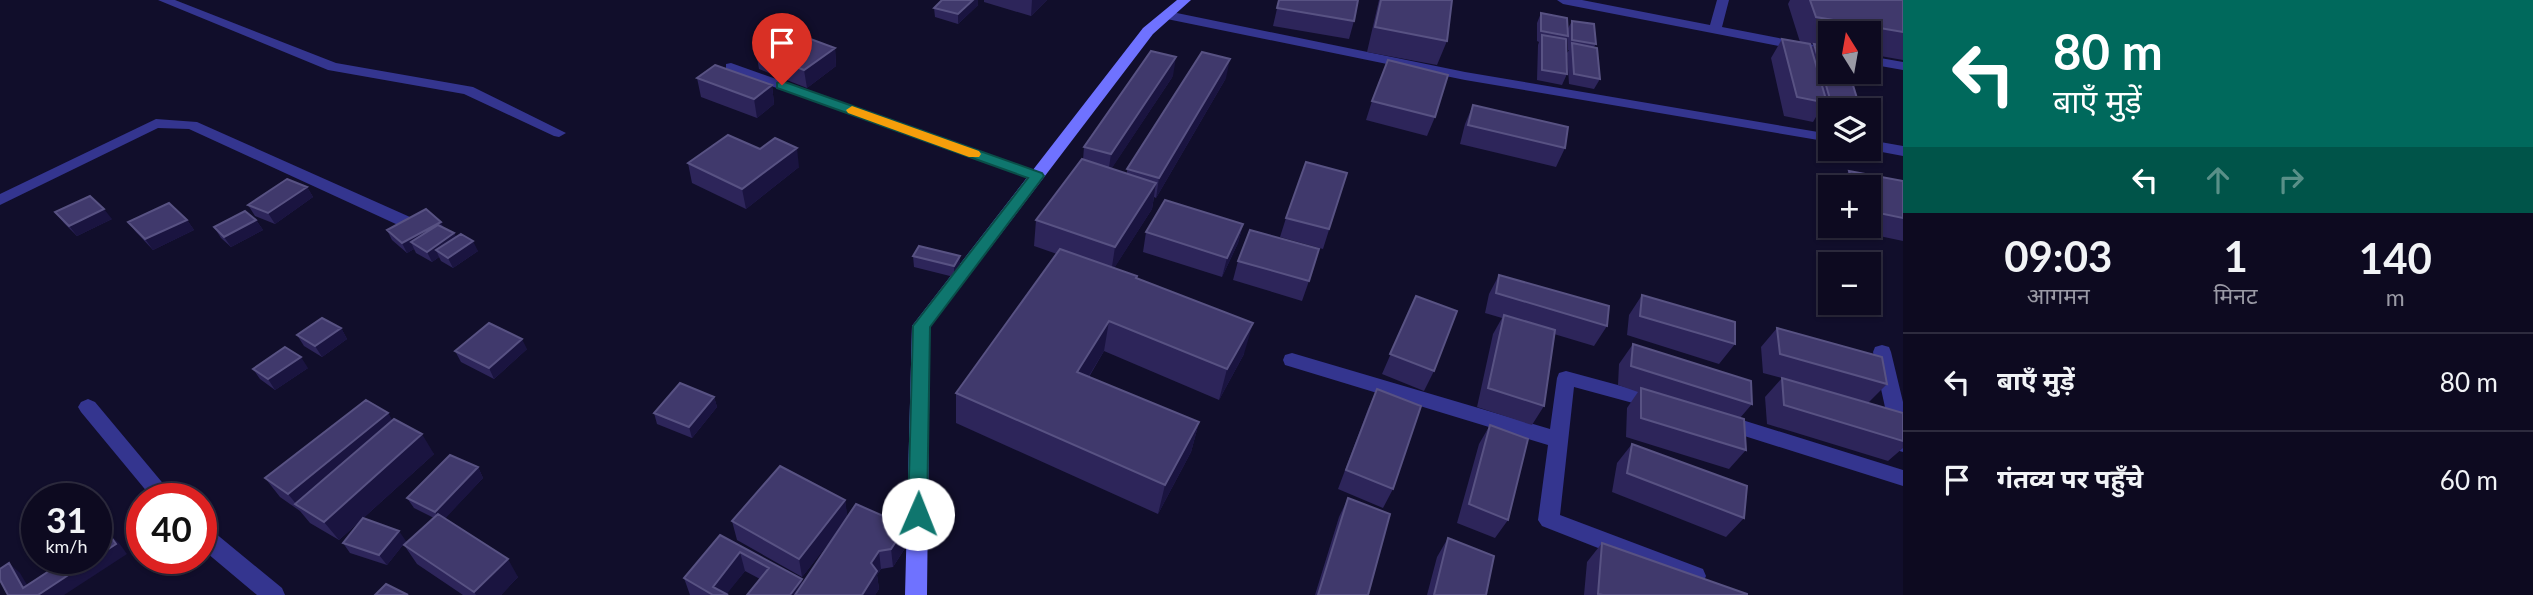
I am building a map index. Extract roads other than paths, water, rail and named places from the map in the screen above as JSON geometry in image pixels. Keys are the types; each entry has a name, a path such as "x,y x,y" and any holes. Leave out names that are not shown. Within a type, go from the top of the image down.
{"street":[{"path":"164,0 333,67 468,90 559,133"},
{"path":"916,595 921,326 1148,31 1185,0"},
{"path":"1563,0 1818,50"},
{"path":"1715,30 1723,0"},
{"path":"1167,15 1465,76 1818,136"},
{"path":"1881,62 1903,66"},
{"path":"731,67 1037,176"},
{"path":"0,200 156,123 192,125 404,221"},
{"path":"1881,147 1903,151"},
{"path":"1882,352 1903,444"},
{"path":"1292,360 1559,440"},
{"path":"1669,406 1566,378 1549,520 1717,585"},
{"path":"88,407 152,483"},
{"path":"1708,417 1903,478"},
{"path":"217,548 274,595"}]}
